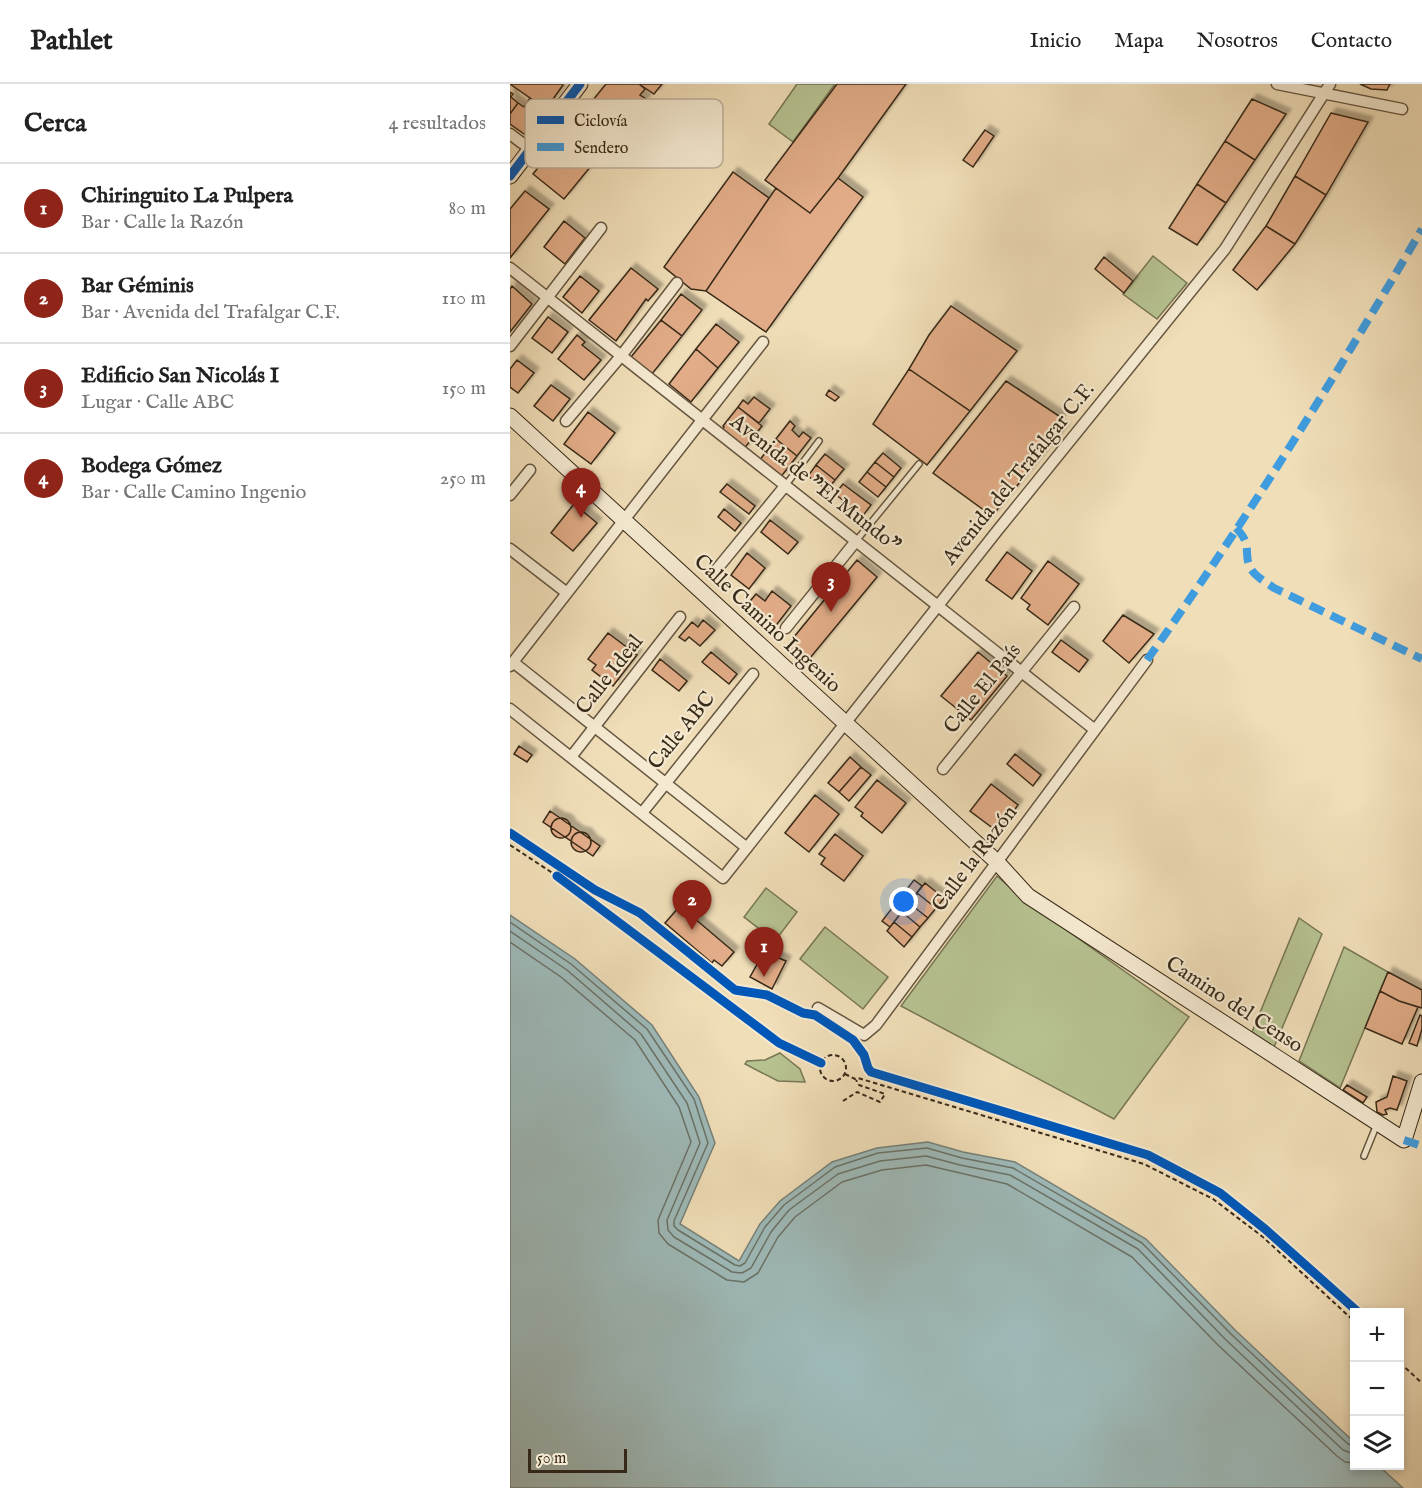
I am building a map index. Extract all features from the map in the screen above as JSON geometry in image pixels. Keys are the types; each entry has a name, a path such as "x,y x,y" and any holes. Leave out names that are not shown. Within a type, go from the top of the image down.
{"street":[{"path":"568,99 580,84"},
{"path":"1277,84 1328,89 1402,109"},
{"name":"Avenida del Trafalgar C.F.","path":"642,813 723,878 997,531 1225,249 1328,89"},
{"path":"510,134 525,145"},
{"path":"510,176 525,156"},
{"path":"510,346 601,228"},
{"name":"Avenida de \"El Mundo\"","path":"510,268 1095,730"},
{"path":"566,421 621,356 677,283"},
{"path":"747,848 511,664 763,342"},
{"name":"Calle Camino Ingenio","path":"510,416 997,862"},
{"path":"510,495 530,470"},
{"path":"717,569 785,486"},
{"path":"786,628 856,541"},
{"path":"510,549 567,593"},
{"name":"Calle El País","path":"943,769 1074,607"},
{"name":"Calle Ideal","path":"571,757 680,617"},
{"name":"Calle la Razón","path":"818,1008 864,1035 876,1025 1147,660"},
{"name":"Calle ABC","path":"642,813 753,674"},
{"path":"510,709 642,813"},
{"name":"Camino del Censo","path":"997,862 1028,896 1404,1140 1422,1082"}],"lane":[{"path":"785,486 819,441"},
{"path":"856,541 919,464"},
{"path":"1364,1156 1378,1123"}],"path":[{"path":"510,833 576,878"},
{"path":"510,845 560,878 779,1042 821,1062"},
{"path":"821,1062 832,1055 840,1058 845,1065 845,1074"},
{"path":"821,1062 821,1074 827,1080 835,1081 845,1074"},
{"path":"871,1072 1148,1155 1220,1193 1265,1229 1354,1308"},
{"path":"845,1074 855,1079 858,1078 1144,1164 1213,1199 1263,1237 1350,1317"},
{"path":"843,1101 857,1092 880,1102 885,1094 859,1085 855,1079"},
{"path":"1404,1354 1422,1371"},
{"path":"1404,1367 1422,1383"}],"green space":[{"path":"797,84 835,84 793,142 769,124"},
{"path":"1153,256 1187,283 1157,319 1123,294"},
{"path":"997,876 1024,900 1189,1017 1114,1119 901,1006"},
{"path":"766,888 797,912 775,941 744,917"},
{"path":"1299,918 1322,934 1274,1047 1252,1032"},
{"path":"825,927 888,977 863,1009 800,959"},
{"path":"1344,947 1388,972 1340,1088 1299,1061"},
{"path":"780,1053 800,1069 805,1082 778,1081 745,1064 747,1061 765,1060"}],"water":[{"path":"510,915 575,959 652,1025 699,1097 715,1143 680,1224 739,1261 760,1224 780,1201 832,1162 877,1148 928,1142 963,1152 1015,1162 1146,1239 1235,1330 1350,1438 1350,1470 1383,1470 1403,1488 510,1488"}],"building":[{"path":"510,84 563,85 553,99 532,99"},
{"path":"606,84 639,84 645,89 640,95 646,99 594,99"},
{"path":"639,84 662,84 654,94"},
{"path":"837,84 906,84 810,213 765,180"},
{"path":"1360,84 1390,84 1387,90 1371,89"},
{"path":"510,92 513,94 511,97 518,103 510,114"},
{"path":"1252,99 1286,114 1255,160 1225,141"},
{"path":"518,103 525,106 525,135 510,124 510,114"},
{"path":"1331,113 1368,122 1326,195 1295,176"},
{"path":"985,130 994,136 973,167 963,160"},
{"path":"1225,141 1255,160 1226,203 1197,184"},
{"path":"538,168 589,168 564,199 533,174"},
{"path":"733,172 769,198 706,291 691,289 664,267"},
{"path":"1295,176 1326,195 1295,244 1266,226"},
{"path":"838,178 863,197 766,332 706,291 776,188 810,213"},
{"path":"1197,184 1226,203 1197,245 1169,228"},
{"path":"525,191 549,209 510,258 510,209"},
{"path":"564,221 585,238 565,264 544,247"},
{"path":"1266,226 1295,244 1257,290 1233,270"},
{"path":"1104,257 1133,281 1124,293 1095,269"},
{"path":"631,268 658,289 648,301 646,299 616,341 589,320"},
{"path":"580,276 599,291 582,313 563,297"},
{"path":"512,286 532,304 510,332 510,289"},
{"path":"681,294 702,310 682,336 661,320"},
{"path":"951,306 1017,351 970,411 909,369 929,335"},
{"path":"548,317 568,332 552,353 532,338"},
{"path":"661,320 682,336 652,374 631,357"},
{"path":"716,324 739,342 718,368 696,349"},
{"path":"577,335 585,342 582,345 601,360 584,380 558,359"},
{"path":"696,349 718,368 691,402 669,384"},
{"path":"517,360 534,373 518,393 510,387 510,369"},
{"path":"909,369 970,411 927,465 873,424"},
{"path":"1006,381 1062,418 1057,424 1064,429 992,516 933,473"},
{"path":"551,385 570,399 553,421 534,406"},
{"path":"829,390 839,397 835,401 826,395"},
{"path":"754,397 770,409 759,423 738,407 743,400 748,404"},
{"path":"738,407 762,426 743,450 721,432"},
{"path":"588,412 615,433 591,464 564,444"},
{"path":"790,421 795,426 792,430 799,437 803,432 811,438 797,456 776,439"},
{"path":"776,439 797,456 780,478 759,461"},
{"path":"883,453 901,468 894,477 875,462"},
{"path":"825,454 844,469 835,480 816,465"},
{"path":"875,462 894,477 886,487 867,472"},
{"path":"816,465 835,480 827,490 808,476"},
{"path":"867,472 886,487 878,497 859,482"},
{"path":"727,484 755,506 749,514 720,492"},
{"path":"843,484 871,505 862,517 835,494"},
{"path":"574,504 597,523 573,551 551,533"},
{"path":"724,509 741,523 735,531 718,517"},
{"path":"770,520 798,542 788,554 761,532"},
{"path":"1007,552 1032,571 1012,599 986,580"},
{"path":"747,553 765,568 749,589 731,575"},
{"path":"857,560 877,577 805,664 785,648"},
{"path":"1048,561 1079,584 1048,625 1027,609 1030,605 1021,598"},
{"path":"772,591 791,606 774,628 746,606 756,594 765,601"},
{"path":"1123,615 1154,634 1129,663 1103,641"},
{"path":"703,620 715,630 700,646 689,637 685,641 679,637 692,622 698,627"},
{"path":"608,633 637,655 613,686 592,670 596,665 588,659"},
{"path":"1061,640 1088,660 1079,672 1052,652"},
{"path":"711,652 737,674 729,684 702,662"},
{"path":"978,652 1007,676 971,720 941,696"},
{"path":"660,659 687,681 679,691 652,670"},
{"path":"519,746 532,755 527,762 514,754"},
{"path":"1015,754 1041,775 1033,786 1007,764"},
{"path":"850,757 861,767 839,792 828,783"},
{"path":"861,767 871,775 849,801 839,792"},
{"path":"877,780 906,803 882,833 861,816 863,813 855,807"},
{"path":"991,784 1018,805 998,832 970,811"},
{"path":"815,795 839,814 809,852 785,833"},
{"path":"550,811 600,846 593,856 543,822"},
{"path":"561,818 568,821 571,828 568,835 561,838 554,835 551,828 554,821"},
{"path":"581,832 588,835 591,842 588,849 581,852 574,849 571,842 574,835"},
{"path":"835,834 863,856 844,881 821,864 825,858 819,854"},
{"path":"914,880 922,886 890,927 882,921"},
{"path":"925,883 944,898 936,908 917,893"},
{"path":"917,893 936,908 928,918 909,903"},
{"path":"909,903 928,918 920,927 902,912"},
{"path":"680,906 734,952 722,966 714,960 712,963 665,923"},
{"path":"902,912 920,927 912,937 894,922"},
{"path":"894,922 912,937 904,947 887,931"},
{"path":"764,952 786,961 772,989 750,977"},
{"path":"1388,972 1422,990 1422,1008 1399,1001 1380,991"},
{"path":"1380,991 1399,1001 1418,1007 1402,1044 1365,1028"},
{"path":"1420,1015 1422,1016 1422,1029 1417,1046 1409,1043"},
{"path":"1393,1076 1407,1081 1397,1110 1390,1108 1385,1110 1387,1114 1383,1115 1377,1112 1376,1102 1387,1097"},
{"path":"1347,1085 1367,1097 1363,1103 1343,1090"}],"marked path":[{"path":"1147,660 1220,555 1289,448 1422,229"},
{"path":"1236,528 1245,540 1251,569 1261,579 1274,588 1422,659"},
{"path":"1404,1140 1422,1146"}],"cycle path":[{"path":"569,99 580,84"},
{"path":"510,176 525,156"},
{"path":"510,833 595,890 640,913 735,990 767,995 803,1013 815,1015 853,1040 864,1055 871,1072 1148,1155 1220,1193 1265,1229 1354,1308"},
{"path":"557,876 779,1043 821,1063"}],"place":[{"name":"Bodega Gómez","path":"581,518"},
{"name":"Edificio San Nicolás I","path":"831,612"},
{"name":"Bar Géminis","path":"692,930"},
{"name":"Chiringuito La Pulpera","path":"764,977"}]}
